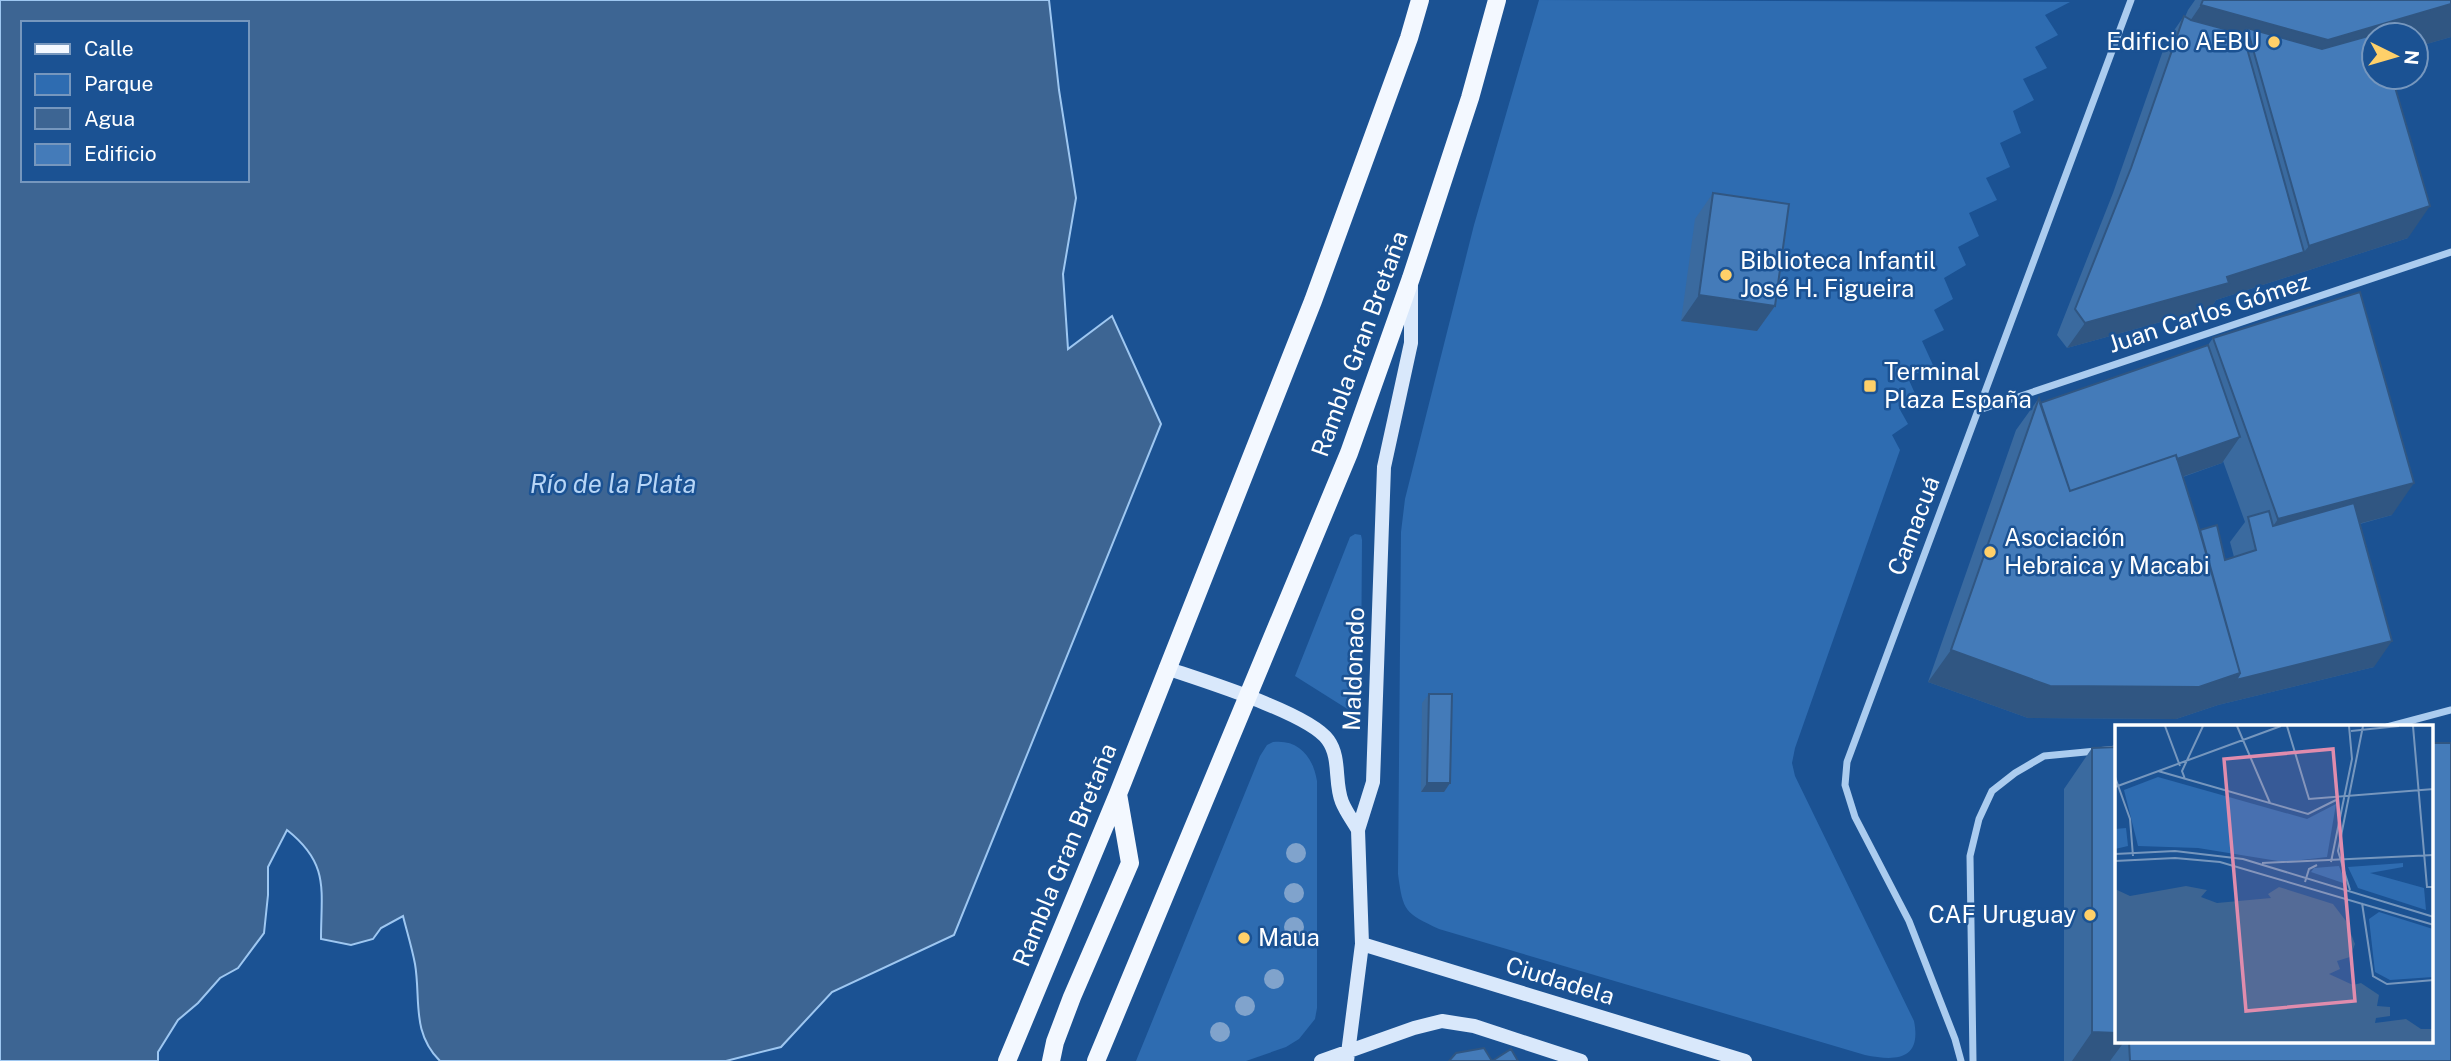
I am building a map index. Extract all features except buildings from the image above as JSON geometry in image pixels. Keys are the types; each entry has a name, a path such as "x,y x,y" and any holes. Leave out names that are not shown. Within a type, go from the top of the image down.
{"main road":[{"name":"Rambla Gran Bretaña","path":"1007,1061 1118,794 1313,301 1409,38 1420,0"},
{"name":"Rambla Gran Bretaña","path":"1096,1061 1349,453 1411,278 1470,98 1497,0"},
{"path":"1051,1061 1055,1042 1072,997 1130,863 1118,794"}],"street":[{"name":"Camacuá","path":"1961,1061 1909,920 1854,817 1845,785 1847,762 2131,0"},
{"name":"Juan Carlos Gómez","path":"1979,410 2451,252"},
{"name":"Maldonado","path":"1347,1056 1362,944 1358,831 1373,782 1384,467 1411,343 1411,278"},
{"path":"1166,668 1248,696 1313,726 1328,739 1335,754 1342,801 1358,831"},
{"path":"2394,725 2451,710"},
{"path":"1973,1061 1970,856 1979,819 1992,792 2015,772 2044,756 2115,749"},
{"name":"Ciudadela","path":"1362,944 1745,1061"},
{"path":"1321,1061 1347,1056 1414,1028 1442,1021 1474,1026 1581,1061"}],"green space":[{"path":"1539,0 2070,2 2045,15 2058,35 2035,47 2047,68 2023,79 2034,100 2013,111 2021,133 2000,143 2010,167 1986,178 1997,200 1969,213 1979,236 1958,247 1966,265 1944,278 1953,299 1934,310 1944,330 1922,341 1933,365 1908,378 1917,398 1899,408 1908,424 1892,435 1900,450 1792,763 1795,776 1914,1021 1914,1044 1904,1055 1886,1058 1865,1055 1439,929 1412,915 1404,904 1398,874 1401,532 1405,499 1474,225"},
{"path":"1361,535 1362,540 1361,676 1358,694 1349,710 1295,676 1350,537"},
{"path":"1273,742 1290,743 1303,751 1312,764 1317,781 1315,1019 1299,1039 1286,1047 1246,1061 1136,1061 1260,756 1267,745"}],"water":[{"name":"Río de la Plata","path":"0,0 1049,0 1059,90 1076,198 1063,274 1068,349 1112,316 1161,424 954,935 832,992 781,1047 726,1061 440,1061 431,1050 421,1027 415,964 403,916 381,928 373,939 351,945 321,939 322,892 317,867 301,842 287,830 268,867 264,933 238,968 220,978 198,1003 178,1020 158,1052 158,1061 0,1061"}],"place":[{"name":"Edificio AEBU","path":"2274,42"},
{"name":"Biblioteca Infantil José H. Figueira","path":"1726,275"},
{"name":"Terminal Plaza España","path":"1870,386"},
{"name":"Asociación Hebraica y Macabi","path":"1990,552"},
{"name":"CAF Uruguay","path":"2090,915"},
{"name":"Maua","path":"1244,938"}]}
